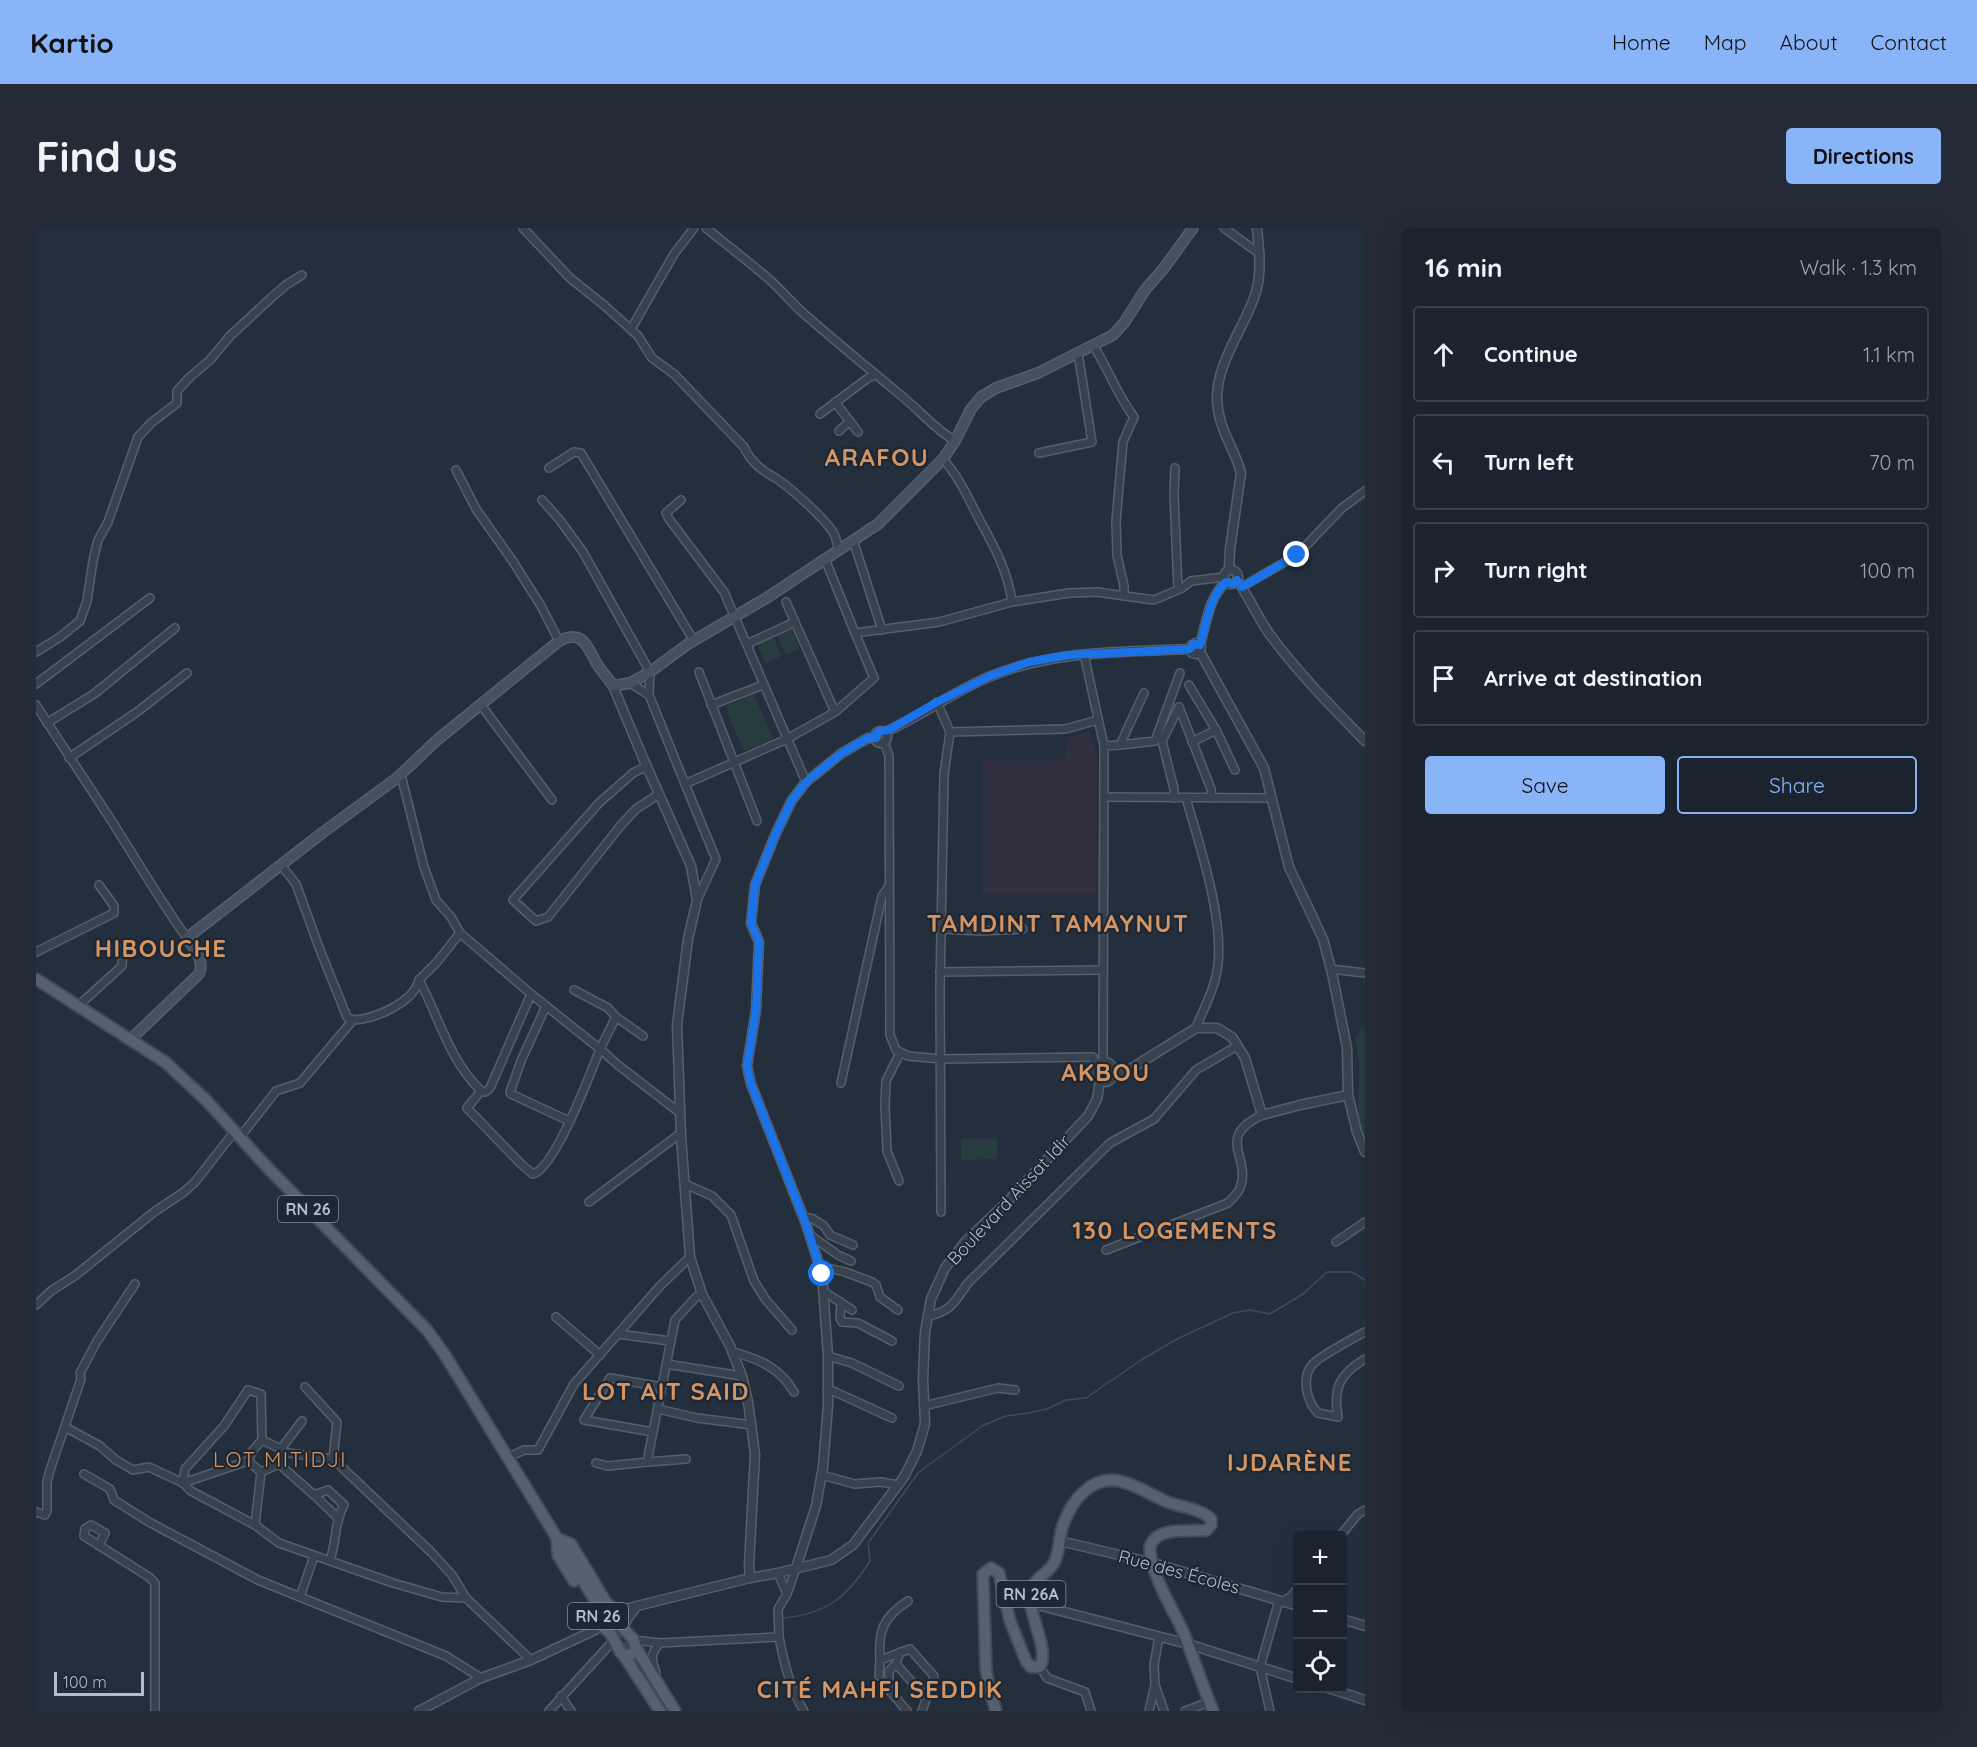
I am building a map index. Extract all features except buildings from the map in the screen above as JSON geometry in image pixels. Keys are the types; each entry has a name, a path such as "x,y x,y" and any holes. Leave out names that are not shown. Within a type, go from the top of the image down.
{"main road":[{"path":"131,1039 199,974 201,960 187,938 400,775 437,741 559,641 569,636 579,637 586,643 613,686 630,683 650,672 694,640 735,617 839,550 878,524 943,459 971,409 981,397 996,388 1038,373 1113,335 1193,228"},
{"name":"RN 26","path":"36,979 165,1062 427,1330 596,1602"},
{"name":"RN 26A","path":"996,1711 986,1669 986,1620 982,1582 983,1574 987,1570 994,1569 999,1573 1010,1621 1026,1661 1031,1667 1040,1667 1043,1654 1030,1603 1033,1584 1053,1565 1070,1508 1081,1494 1095,1484 1106,1480 1117,1480 1176,1506 1209,1516 1211,1525 1207,1530 1184,1531 1155,1539 1150,1547 1153,1563"},
{"name":"RN 26","path":"556,1538 571,1545 606,1602 618,1616 623,1630 638,1644 675,1711"},
{"name":"RN 26","path":"556,1538 558,1555 597,1625 606,1630 614,1640 618,1650 660,1711"},
{"path":"1153,1563 1188,1644 1211,1707"},
{"name":"RN 26","path":"597,1625 598,1616 603,1610 614,1610"},
{"name":"RN 26","path":"624,1656 635,1652 638,1644"},
{"path":"638,1663 668,1711"}],"street":[{"path":"523,228 570,278 638,336 652,358 674,374 744,447 749,457 814,512 834,533 839,550"},
{"path":"631,329 674,254 694,228"},
{"path":"706,228 768,278 800,310 931,424 955,441"},
{"path":"1224,228 1260,254"},
{"path":"804,1711 792,1687 779,1637 778,1609 787,1594 816,1506 821,1475 828,1356 819,1266 804,1217 751,1084 747,1066 756,1010 759,942 751,923 755,885 792,800 806,782 842,753 868,738 880,740 887,736 885,732 937,702 990,676 1029,662 1084,654 1190,649 1194,654 1200,648 1213,602 1226,576 1241,473 1239,464 1223,433 1219,417 1219,381 1256,292 1260,270 1257,228"},
{"path":"36,652 80,621 87,601 98,540 108,522 138,437 151,423 177,403 177,392 210,360 230,336 286,285 302,275"},
{"path":"1093,345 1123,403 1134,417 1122,442 1116,520 1117,555 1124,596"},
{"path":"1039,453 1092,442 1078,353"},
{"path":"820,414 875,375"},
{"path":"835,402 858,432"},
{"path":"839,431 850,421"},
{"path":"549,468 574,452 582,453 694,640"},
{"path":"943,459 953,470 995,547 1006,576 1012,602"},
{"path":"1175,468 1178,589"},
{"path":"456,470 476,509 535,597 559,641"},
{"path":"1226,576 1233,584 1240,584 1297,555 1342,508 1365,491"},
{"path":"542,500 583,552 650,672 649,696 716,859 697,900 688,939 677,1025 680,1113 690,1257 702,1294 733,1352 742,1376 752,1425 755,1454 748,1565 750,1578"},
{"path":"681,500 666,513 724,592 806,782"},
{"path":"854,540 882,630"},
{"path":"685,784 787,739 835,712 874,678 825,559"},
{"path":"855,633 939,622 1012,602 1078,593 1097,592 1154,600 1191,581 1226,576"},
{"path":"1240,584 1269,633 1284,653 1311,685 1365,741"},
{"path":"36,684 150,598"},
{"path":"786,602 835,712"},
{"path":"747,644 795,622"},
{"path":"47,723 94,693 175,628"},
{"path":"1200,648 1264,768 1289,867 1323,939 1347,1048 1348,1095 1354,1122 1365,1152"},
{"path":"1084,654 1104,746 1100,1064 1095,1074 1100,1081 1110,1080 1196,1028 1217,1028 1232,1037 1245,1058 1262,1115"},
{"path":"699,672 757,821"},
{"path":"69,758 137,712 186,673"},
{"path":"1104,746 1155,741 1180,673"},
{"path":"630,683 649,696"},
{"path":"711,705 763,685"},
{"path":"1189,685 1216,730 1235,770"},
{"path":"613,686 691,866 697,900"},
{"path":"1120,745 1144,693"},
{"path":"937,702 950,732 944,774 940,972 941,1212"},
{"path":"36,705 187,938"},
{"path":"481,705 552,800"},
{"path":"1174,798 1174,789 1162,741 1179,707 1211,789 1212,798"},
{"path":"950,732 1065,729 1098,720"},
{"path":"1192,742 1216,730"},
{"path":"880,740 889,756 890,1035 896,1050 909,1056 941,1059 1093,1057 1100,1064"},
{"path":"646,766 633,773 599,803 513,900 536,921 548,917 622,824 636,809 659,794"},
{"path":"400,775 424,867 436,900 451,917 460,933 531,994 680,1113"},
{"path":"1104,797 1272,798"},
{"path":"1186,798 1211,885 1219,943 1216,980 1196,1028"},
{"path":"281,865 296,884 347,1017 353,1020 371,1018 392,1008 418,987 419,980 460,933"},
{"path":"36,952 114,913 114,906 99,885"},
{"path":"840,1083 882,896 889,886"},
{"path":"941,929 981,931 1023,929"},
{"path":"78,1006 122,966 123,952 120,948"},
{"path":"1331,969 1365,973"},
{"path":"940,972 1102,970"},
{"path":"419,980 431,1001 453,1055 481,1091"},
{"path":"574,990 608,1008 616,1017 643,1036"},
{"path":"531,994 490,1088 485,1092 481,1091 467,1108 520,1164 533,1174 538,1173 552,1156 616,1017"},
{"path":"546,1006 510,1092 569,1121"},
{"path":"36,1305 154,1212 184,1192 276,1091 300,1083 353,1020"},
{"path":"928,1316 941,1314 951,1307 968,1283 1110,1143 1154,1119 1196,1070 1237,1046"},
{"path":"899,1181 887,1151 885,1105 886,1081 900,1053"},
{"path":"1100,1064 1109,1063 1113,1067 1114,1076"},
{"name":"Boulevard Aissat Idir","path":"614,1610 831,1560 853,1545 898,1485 917,1451 925,1424 923,1367 925,1332 931,1299 945,1268 966,1241 1006,1203 1088,1116 1097,1099 1100,1081"},
{"path":"1106,1250 1228,1203 1240,1191 1243,1177 1236,1144 1238,1136 1248,1124 1262,1115 1348,1095"},
{"path":"589,1202 681,1133"},
{"path":"686,1184 712,1196 731,1215 754,1281 766,1300 792,1330"},
{"path":"804,1217 813,1219 824,1226 830,1235 854,1245"},
{"path":"1336,1242 1365,1222"},
{"path":"810,1235 837,1255 851,1261"},
{"path":"507,1458 524,1450 538,1450 574,1384 660,1286 690,1257"},
{"path":"819,1266 872,1282 876,1285 880,1297 898,1310"},
{"path":"36,1512 45,1515 47,1511 47,1482 81,1379 80,1373 97,1341 135,1284"},
{"path":"823,1291 852,1310"},
{"path":"647,1462 675,1320 696,1297 702,1294"},
{"path":"841,1302 842,1322 858,1323 892,1341"},
{"path":"556,1317 600,1355"},
{"path":"1365,1332 1312,1364 1306,1388 1314,1410 1323,1415 1338,1418 1335,1400 1338,1389 1350,1368 1365,1359"},
{"path":"618,1334 670,1341"},
{"path":"733,1352 757,1358 765,1363 788,1382 794,1392"},
{"path":"828,1356 852,1363 899,1386"},
{"path":"666,1364 742,1376"},
{"path":"653,1432 584,1420 610,1378 662,1388"},
{"path":"305,1387 337,1422 333,1459"},
{"path":"924,1406 998,1388 1015,1390"},
{"path":"248,1390 261,1394 262,1440 253,1450 248,1461 183,1483 185,1469 224,1426 248,1390"},
{"path":"827,1391 833,1391 892,1418"},
{"path":"658,1409 697,1418 752,1425"},
{"path":"279,1464 282,1450 302,1421"},
{"path":"65,1427 100,1446 116,1460 133,1470 149,1467 183,1483 191,1491 255,1525 279,1543 393,1583 442,1597 466,1598"},
{"path":"262,1440 282,1450 333,1459 431,1552 452,1575 466,1598 531,1660"},
{"path":"596,1463 608,1466 686,1459"},
{"path":"248,1461 261,1472"},
{"path":"261,1472 279,1464"},
{"path":"279,1464 337,1517"},
{"path":"255,1525 261,1472"},
{"path":"84,1474 110,1490 114,1500 149,1522 258,1580 446,1656 481,1678"},
{"path":"821,1475 855,1484 882,1482 898,1485"},
{"path":"314,1495 328,1491 344,1505 337,1517 336,1543 330,1560"},
{"path":"1344,1531 1358,1514 1365,1510"},
{"name":"Rue des Écoles","path":"1059,1541 1153,1563 1293,1604"},
{"path":"99,1546 149,1577 154,1583 155,1711"},
{"path":"300,1597 314,1556"},
{"path":"778,1573 787,1594"},
{"path":"1270,1711 1260,1667 1278,1604 1293,1594"},
{"path":"879,1676 882,1628 887,1618 908,1601"},
{"path":"1030,1603 1188,1644 1293,1677"},
{"path":"623,1630 627,1619 637,1606"},
{"path":"1347,1621 1365,1626"},
{"path":"419,1711 481,1678 531,1660 597,1625"},
{"path":"638,1644 779,1637"},
{"path":"1149,1711 1155,1685 1154,1665 1159,1637"},
{"path":"549,1711 614,1640"},
{"path":"660,1643 651,1657 665,1695"},
{"path":"880,1660 910,1649 934,1676 922,1711"},
{"path":"606,1650 624,1656"},
{"path":"900,1652 896,1664 889,1671 889,1690 907,1711"},
{"path":"896,1664 926,1698"},
{"path":"1040,1667 1047,1678 1085,1692 1091,1711"},
{"path":"1155,1685 1164,1711"},
{"path":"1341,1693 1365,1700"},
{"path":"561,1696 571,1711"},
{"path":"1185,1711 1211,1707"}],"shaded area":[{"path":"1091,732 1097,759 1096,895 983,895 983,760 1067,759 1067,738"}],"green space":[{"path":"791,629 800,649 786,655 777,635"},
{"path":"773,636 781,656 765,663 757,643"},
{"path":"754,694 773,739 744,751 725,707"},
{"path":"1359,1029 1365,1029 1365,1136 1358,1113 1359,1059 1355,1036 1359,1036"},
{"path":"961,1139 997,1139 997,1159 961,1160"}],"waterway":[{"path":"783,1618 824,1608 844,1594 870,1561 868,1543 918,1473 982,1426 1006,1416 1047,1409 1066,1400 1086,1398 1141,1360 1177,1339 1233,1313 1250,1310 1270,1314 1303,1294 1327,1272 1352,1272 1365,1280"}],"tunnel":[{"path":"598,1605 638,1663"}],"district":[{"name":"ARAFOU","path":"877,458"},
{"name":"TAMDINT TAMAYNUT","path":"1058,924"},
{"name":"HIBOUCHE","path":"161,949"},
{"name":"AKBOU","path":"1106,1073"},
{"name":"130 LOGEMENTS","path":"1175,1231"},
{"name":"LOT AIT SAID","path":"666,1392"},
{"name":"LOT MITIDJI","path":"280,1460"},
{"name":"IJDARÈNE","path":"1290,1463"},
{"name":"CITÉ MAHFI SEDDIK","path":"880,1690"}],"route":[{"path":"822,1274 806,1224 751,1084 747,1066 756,1010 759,942 751,923 755,885 792,800 806,782 842,753 868,738 876,738 877,732 885,732 937,702 990,676 1029,662 1055,657 1190,649 1193,644 1200,645 1220,587 1226,582 1233,584 1237,580 1242,587 1297,555"}]}
